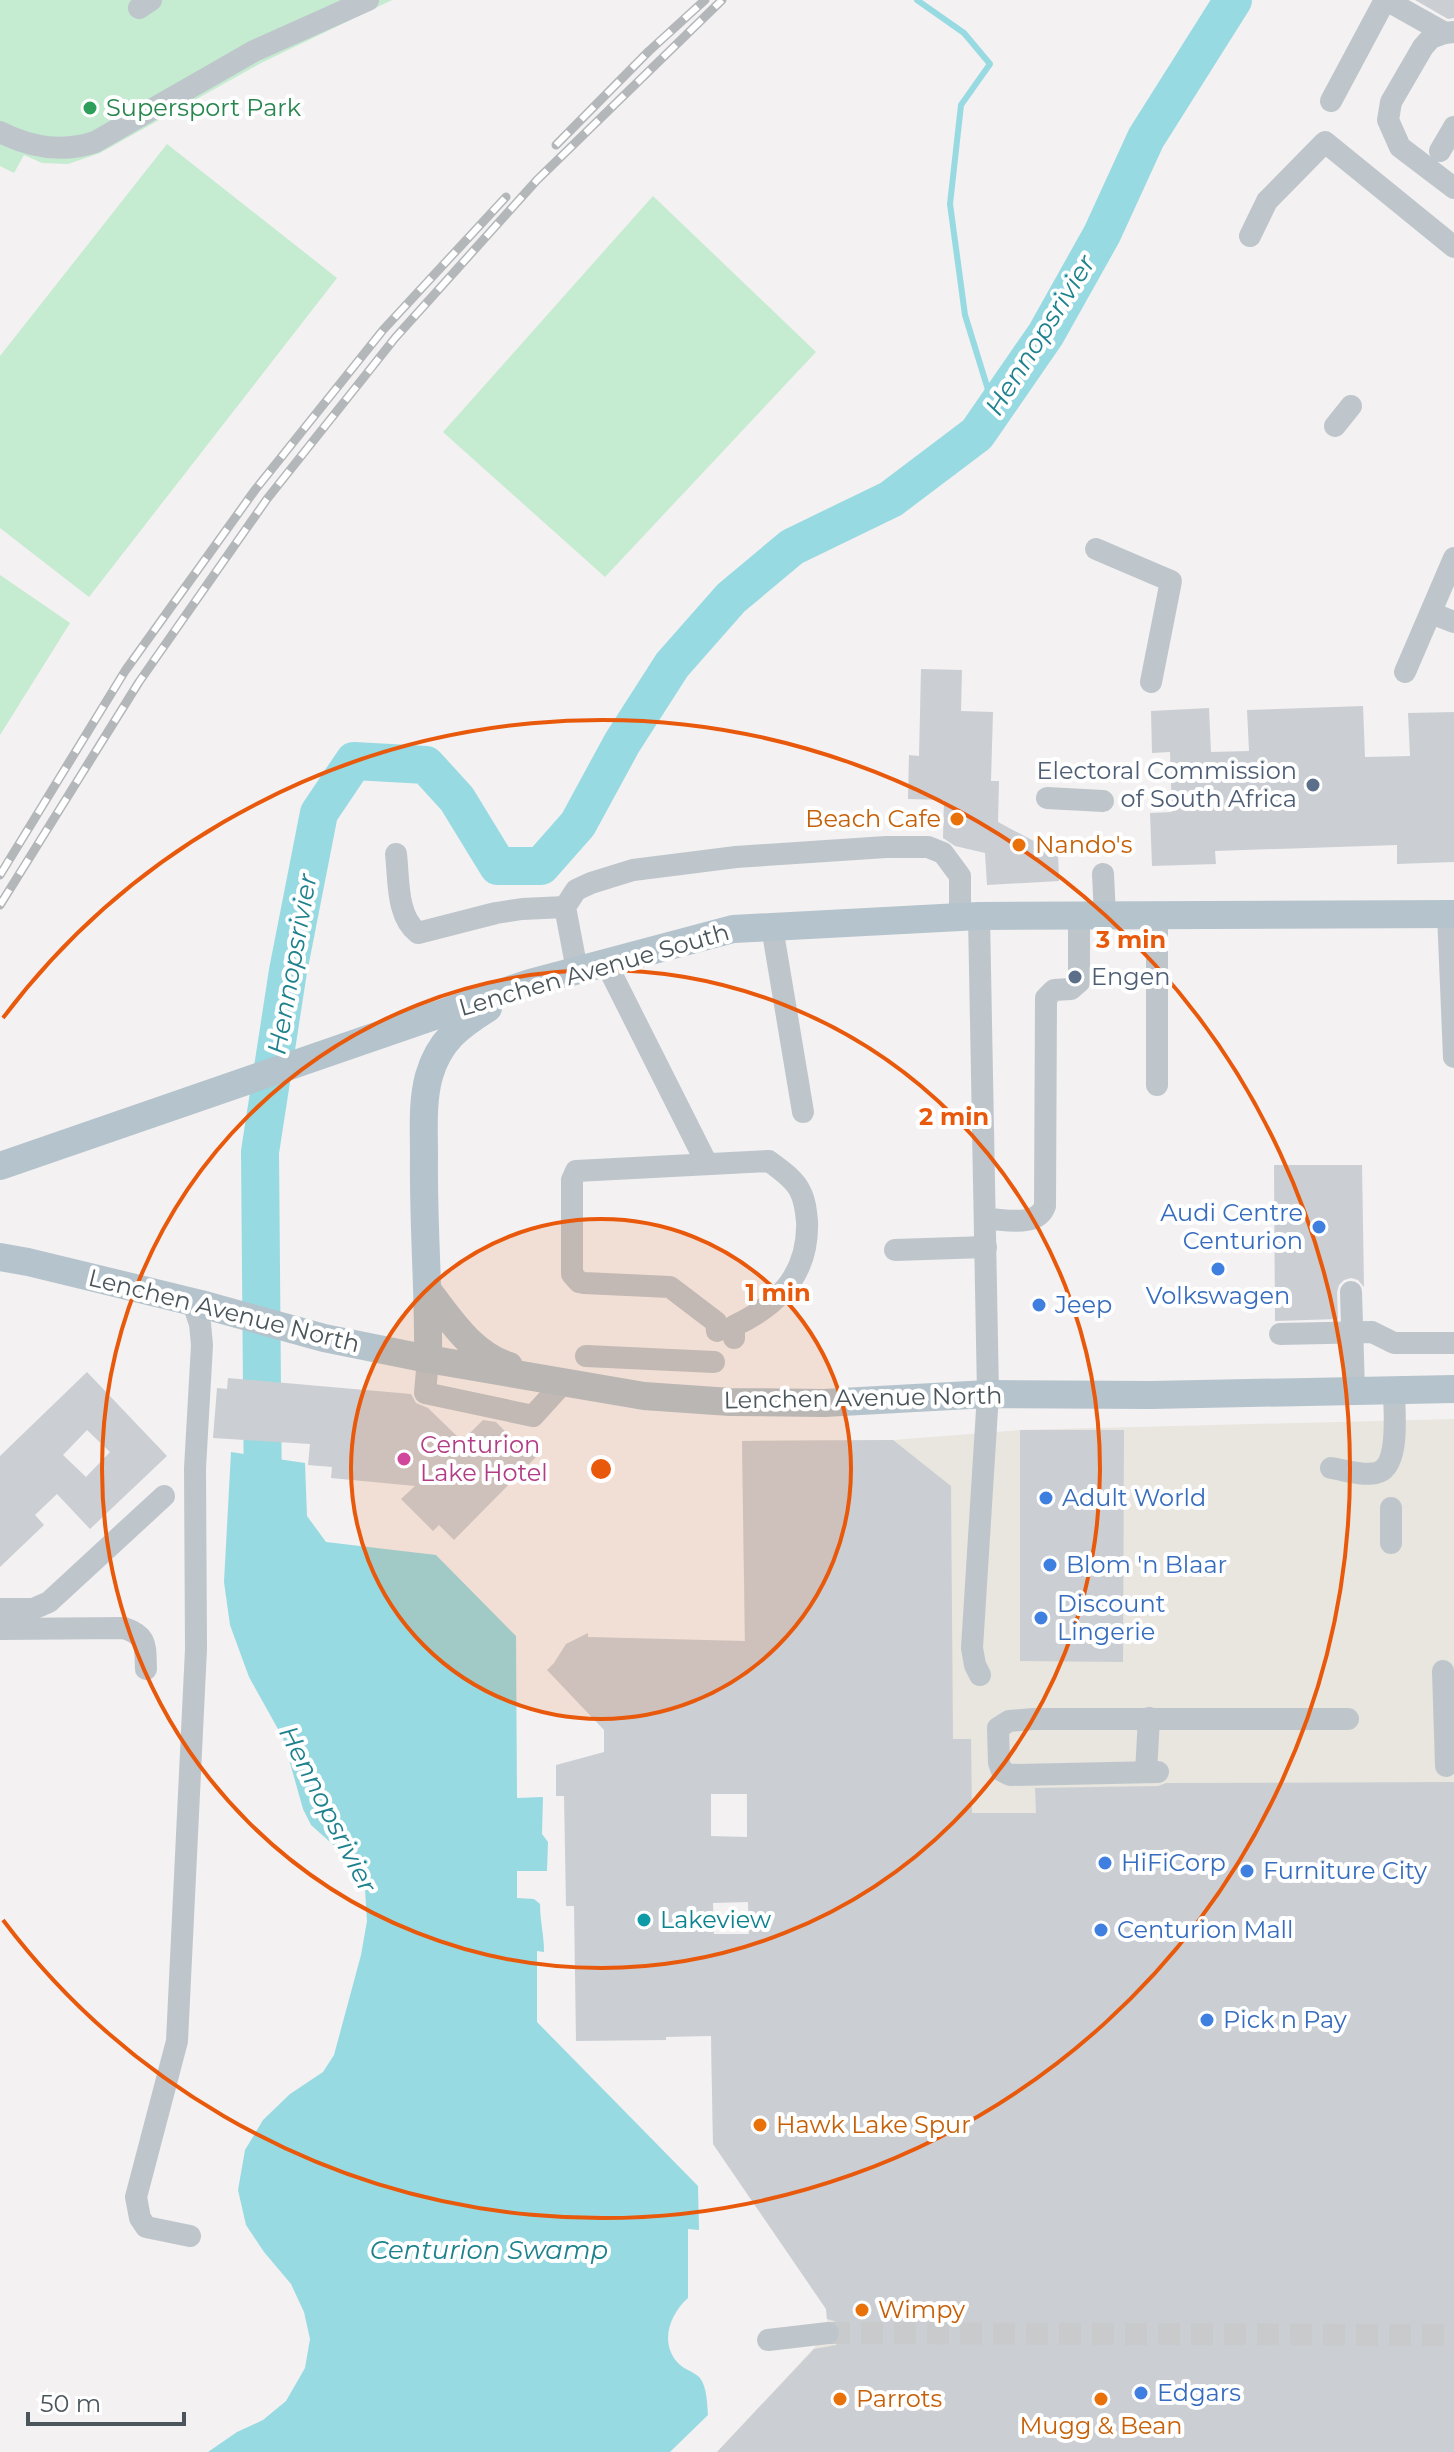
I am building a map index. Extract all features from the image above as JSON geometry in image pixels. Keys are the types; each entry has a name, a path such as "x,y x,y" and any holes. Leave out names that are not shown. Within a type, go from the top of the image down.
{"main road":[{"name":"Lenchen Avenue South","path":"0,1166 530,983 733,929 970,917 1451,914"},
{"path":"428,1359 424,1108 429,1075 441,1050 458,1026 530,983"},
{"name":"Lenchen Avenue North","path":"0,1257 197,1303 324,1338 644,1396 730,1402 824,1403 988,1394 1151,1395 1454,1389"},
{"path":"429,1292 458,1329 496,1362 564,1382"}],"street":[{"path":"0,132 52,148 70,149 95,142 254,51 368,0"},
{"path":"1331,101 1385,0 1450,32"},
{"path":"1450,32 1431,38 1423,47 1391,102 1388,120 1400,147 1454,188"},
{"path":"1440,151 1454,127"},
{"path":"1250,236 1267,201 1325,142 1454,247"},
{"path":"1335,426 1351,406"},
{"path":"1096,549 1171,581 1151,682"},
{"path":"1405,672 1453,563"},
{"path":"1431,613 1454,622"},
{"path":"1047,798 1103,801"},
{"path":"577,970 565,907 576,890 633,870 736,857 928,847 943,853 960,876 970,917 986,1219 988,1394 972,1648 980,1675"},
{"path":"396,854 404,916 418,933 496,913 565,907"},
{"path":"986,1219 1033,1220 1042,1214 1045,1206 1046,998 1054,990 1071,989 1079,982 1103,874"},
{"path":"1451,914 1454,1057"},
{"path":"1157,916 1157,1085"},
{"path":"772,927 803,1112"},
{"path":"606,963 707,1164"},
{"path":"769,1161 800,1190 806,1207 803,1263 772,1304 726,1334 716,1322 670,1287 584,1283 572,1274 572,1180 576,1171 707,1164 769,1161"},
{"path":"895,1250 986,1247"},
{"path":"1351,1292 1354,1391"},
{"path":"190,2236 146,2227 140,2218 136,2197 177,2041 196,1649 195,1468 202,1345 197,1303"},
{"path":"1280,1334 1372,1332 1394,1343 1454,1343"},
{"path":"586,1356 714,1362"},
{"path":"428,1359 425,1393 533,1416 564,1382"},
{"path":"1331,1468 1373,1474 1385,1469 1393,1454 1394,1390"},
{"path":"0,1609 33,1609 49,1602 164,1496"},
{"path":"1391,1508 1391,1543"},
{"path":"0,1629 124,1628 143,1639 146,1669"},
{"path":"1443,1671 1446,1766"},
{"path":"1149,1718 1152,1772 1010,1775 1002,1771 999,1763 998,1728 1009,1721 1149,1718 1348,1719"},
{"path":"768,2340 828,2333"}],"shaded area":[{"name":"Centurion Mall","path":"1454,1419 1454,2452 717,2452 828,2333 826,2309 713,2144 711,2046 750,2045 742,1441 893,1440 1020,1430"}],"green space":[{"name":"Supersport Park","path":"0,0 392,0 261,63 100,153 68,164 42,163 24,155 14,173 0,166"},
{"path":"167,144 337,278 89,597 0,528 0,356"},
{"path":"653,196 816,352 605,577 443,432"},
{"path":"0,575 70,623 0,735"}],"water":[{"name":"Centurion Swamp","path":"231,1452 305,1463 307,1516 326,1542 436,1555 516,1636 517,1798 543,1797 542,1834 548,1842 547,1871 517,1871 517,1898 534,1899 540,1904 544,1952 537,1951 537,2022 698,2186 699,2230 688,2229 688,2298 672,2321 668,2339 669,2348 679,2364 702,2382 708,2415 670,2452 208,2452 237,2432 263,2420 286,2401 305,2368 310,2339 304,2312 291,2284 246,2225 238,2190 245,2150 263,2120 290,2094 323,2072 334,2055 367,1921 365,1889 339,1850 311,1825 303,1809 283,1738 249,1677 230,1625 224,1582"}],"building":[{"path":"1415,0 1454,0 1454,18 1448,19"},
{"path":"921,669 962,670 961,711 993,712 991,781 999,781 998,822 1058,854 1059,881 987,885 985,853 955,846 943,838 944,800 908,799 909,755 919,756"},
{"name":"Electoral Commission of South Africa","path":"1363,706 1365,757 1410,756 1408,713 1454,712 1454,862 1397,864 1397,845 1215,851 1216,864 1152,866 1150,813 1172,812 1170,752 1152,753 1151,711 1209,708 1211,752 1249,751 1247,710"},
{"name":"Audi Centre Centurion","path":"1274,1165 1362,1165 1364,1287 1351,1278 1339,1285 1338,1319 1275,1321"},
{"path":"87,1372 167,1456 90,1529 57,1494 35,1515 44,1525 0,1567 0,1456","holes":["87,1430 110,1452 86,1477 63,1455"]},
{"name":"Centurion Lake Hotel","path":"228,1378 411,1394 416,1403 428,1408 462,1441 483,1420 496,1422 521,1448 529,1440 541,1452 454,1540 439,1525 433,1531 401,1499 415,1486 331,1478 332,1467 308,1465 310,1444 213,1438 217,1388 227,1389"},
{"path":"1020,1430 1124,1430 1123,1662 1020,1661"},
{"name":"Centurion Mall","path":"893,1440 951,1486 953,1739 971,1739 972,1813 1036,1813 1035,1788 1158,1786 1166,1783 1454,1782 1454,2452 717,2452 814,2349 836,2345 842,2331 834,2321 827,2319 826,2309 713,2144 711,2036 576,2041 574,1906 566,1906 564,1796 556,1796 556,1765 604,1752 604,1730 547,1670 566,1644 588,1633 588,1637 745,1641 742,1441","holes":["711,1794 747,1794 747,1837 711,1836","748,1902 749,1934 714,1934 713,1903"]}],"waterway":[{"path":"917,0 964,33 990,64 961,105 950,204 965,315 994,409"},
{"name":"Hennopsrivier","path":"263,1507 260,1152 288,971 319,813 354,761 426,765 457,799 498,866 541,866 578,824 622,743 672,665 731,598 792,547 891,499 977,434 1046,334 1102,234 1146,138 1233,0"}],"tunnel":[{"path":"828,2333 1454,2335"}],"railway":[{"path":"556,145 649,51 705,0"},
{"path":"0,905 139,682 267,499 395,338 537,180 722,0"},
{"path":"0,875 125,671 255,490 383,330 506,197"}],"place":[{"name":"Supersport Park","path":"90,108"},
{"name":"Electoral Commission of South Africa","path":"1313,785"},
{"name":"Beach Cafe","path":"957,819"},
{"name":"Nando's","path":"1019,845"},
{"name":"Engen","path":"1075,977"},
{"name":"Audi Centre Centurion","path":"1319,1227"},
{"name":"Volkswagen","path":"1218,1269"},
{"name":"Jeep","path":"1039,1305"},
{"name":"Centurion Lake Hotel","path":"404,1459"},
{"name":"Adult World","path":"1046,1498"},
{"name":"Blom 'n Blaar","path":"1050,1565"},
{"name":"Discount Lingerie","path":"1041,1618"},
{"name":"HiFiCorp","path":"1105,1863"},
{"name":"Furniture City","path":"1247,1871"},
{"name":"Lakeview","path":"644,1920"},
{"name":"Centurion Mall","path":"1101,1930"},
{"name":"Pick n Pay","path":"1207,2020"},
{"name":"Hawk Lake Spur","path":"760,2125"},
{"name":"Wimpy","path":"862,2310"},
{"name":"Edgars","path":"1141,2393"},
{"name":"Parrots","path":"840,2399"},
{"name":"Mugg & Bean","path":"1101,2399"}]}
